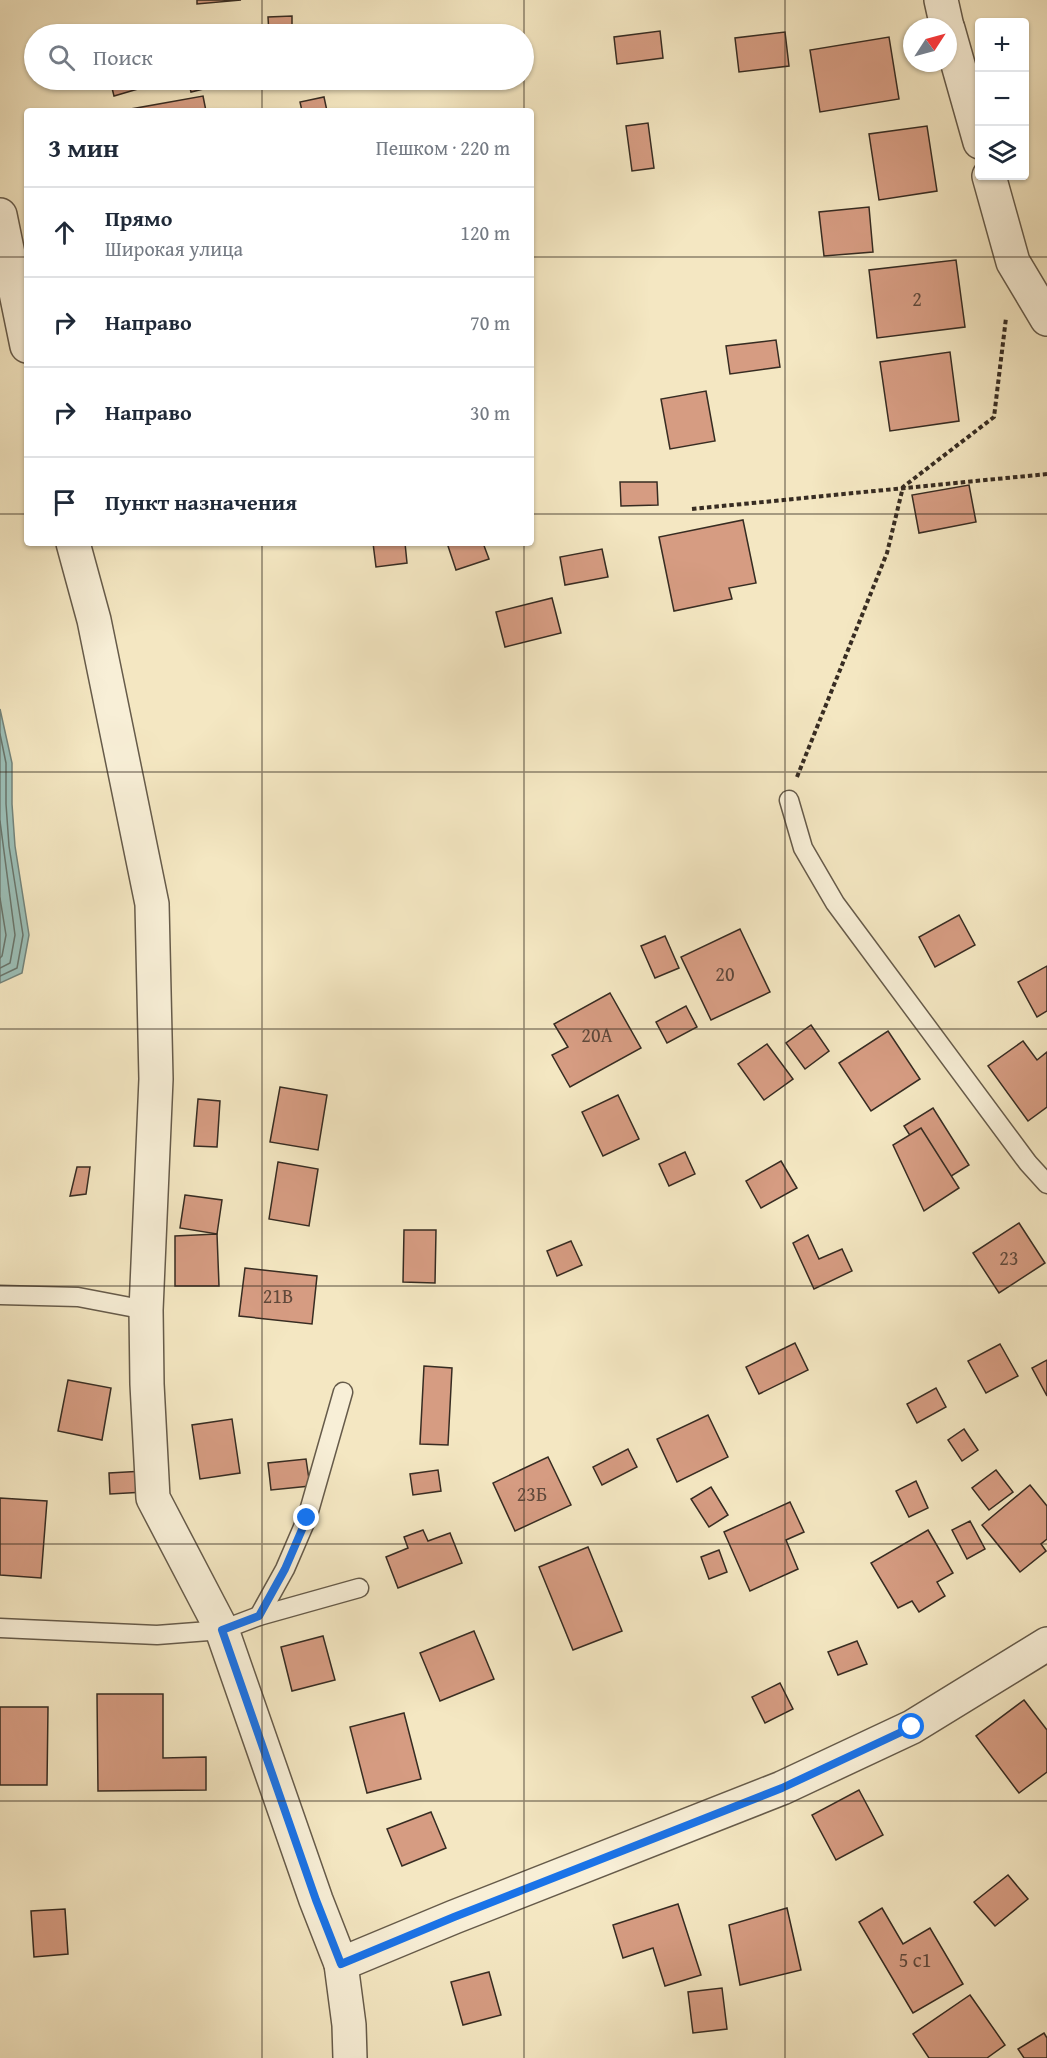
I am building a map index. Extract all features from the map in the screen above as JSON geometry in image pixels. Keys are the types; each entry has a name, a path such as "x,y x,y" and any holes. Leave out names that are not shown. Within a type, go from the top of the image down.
{"street":[{"path":"941,0 946,18"},
{"path":"957,60 976,126"},
{"path":"990,180 1013,262 1047,319"},
{"path":"0,215 24,331"},
{"path":"74,546 96,631 152,904 156,1079 146,1310 153,1498 222,1630 316,1900 341,1964 349,2025 350,2058"},
{"path":"341,1964 782,1788 912,1727 1047,1644"}],"lane":[{"path":"789,800 803,848 835,903 1028,1163 1047,1184"},
{"path":"0,1294 78,1297 146,1310"},
{"path":"259,1616 285,1569 307,1518 343,1392"},
{"path":"0,1628 157,1635 222,1630 259,1616 359,1588"}],"path":[{"path":"789,800 887,553 903,487 994,417 1006,317"},
{"path":"692,509 1047,474"}],"water":[{"path":"0,709 12,763 15,846 29,935 22,973 0,983"}],"building":[{"path":"197,0 241,0 197,4"},
{"path":"292,16 292,24 268,24 268,17"},
{"path":"660,31 663,58 617,64 614,37"},
{"path":"785,32 789,66 739,72 735,38"},
{"path":"889,37 899,99 820,112 810,50"},
{"path":"112,90 134,90 114,96"},
{"path":"203,96 205,108 137,108"},
{"path":"324,97 326,108 301,108 300,102"},
{"path":"648,123 654,168 632,171 626,126"},
{"path":"927,126 937,191 879,200 869,134"},
{"path":"869,207 873,252 824,256 819,212"},
{"path":"956,260 965,327 877,338 869,270"},
{"path":"776,340 780,367 730,374 726,346"},
{"path":"950,352 959,421 890,431 880,362"},
{"path":"706,391 715,441 670,449 661,399"},
{"path":"620,482 657,482 658,505 621,506"},
{"path":"969,485 976,522 919,533 912,495"},
{"path":"743,520 756,583 729,588 732,599 674,611 659,537"},
{"path":"373,546 405,546 407,563 376,567"},
{"path":"448,546 484,546 489,559 456,570"},
{"path":"602,549 608,577 565,585 560,557"},
{"path":"552,598 561,633 505,647 496,612"},
{"path":"959,915 975,945 935,967 919,937"},
{"path":"740,929 770,992 711,1020 681,957"},
{"path":"665,936 679,968 655,978 641,946"},
{"path":"1047,966 1047,1011 1037,1017 1018,982"},
{"path":"610,993 641,1048 570,1087 552,1055 568,1047 554,1024"},
{"path":"686,1006 697,1027 667,1043 656,1022"},
{"path":"811,1025 829,1051 805,1069 786,1043"},
{"path":"888,1031 920,1079 871,1111 839,1063"},
{"path":"1023,1041 1037,1060 1047,1052 1047,1107 1028,1121 988,1066"},
{"path":"767,1044 793,1079 764,1100 738,1064"},
{"path":"280,1087 327,1095 318,1150 270,1142"},
{"path":"618,1095 639,1139 603,1156 582,1112"},
{"path":"198,1099 220,1101 217,1147 194,1146"},
{"path":"933,1108 969,1165 940,1183 904,1126"},
{"path":"921,1128 959,1188 924,1211 893,1145"},
{"path":"685,1152 695,1174 669,1186 659,1164"},
{"path":"781,1161 797,1188 761,1208 746,1181"},
{"path":"278,1162 318,1169 309,1226 269,1219"},
{"path":"77,1167 90,1167 86,1194 70,1196"},
{"path":"185,1195 222,1200 217,1234 180,1228"},
{"path":"1019,1223 1045,1263 999,1293 973,1253"},
{"path":"404,1230 436,1230 435,1283 403,1282"},
{"path":"217,1234 219,1286 175,1286 175,1236"},
{"path":"808,1235 819,1259 842,1249 852,1271 814,1289 793,1243"},
{"path":"571,1241 582,1265 557,1276 547,1251"},
{"path":"245,1268 317,1276 312,1324 239,1316"},
{"path":"795,1343 808,1370 759,1394 746,1367"},
{"path":"1000,1344 1018,1376 986,1393 968,1361"},
{"path":"1047,1360 1047,1396 1032,1368"},
{"path":"424,1366 452,1368 448,1445 420,1444"},
{"path":"68,1380 111,1388 102,1440 58,1431"},
{"path":"936,1388 946,1407 917,1423 907,1404"},
{"path":"708,1415 728,1457 677,1482 657,1439"},
{"path":"232,1419 240,1473 200,1479 192,1425"},
{"path":"964,1429 978,1450 962,1461 948,1440"},
{"path":"628,1449 637,1467 602,1485 593,1467"},
{"path":"548,1457 571,1505 515,1531 493,1483"},
{"path":"306,1459 310,1486 271,1490 268,1463"},
{"path":"438,1470 441,1491 413,1495 410,1474"},
{"path":"996,1470 1013,1492 989,1510 972,1488"},
{"path":"144,1471 145,1492 110,1494 109,1473"},
{"path":"916,1481 928,1508 909,1517 896,1491"},
{"path":"1030,1485 1047,1506 1047,1539 1041,1544 1046,1551 1020,1572 982,1525"},
{"path":"711,1487 728,1515 709,1527 691,1499"},
{"path":"0,1498 47,1501 41,1578 0,1575"},
{"path":"790,1502 804,1532 786,1540 798,1569 750,1591 724,1532"},
{"path":"970,1521 985,1549 967,1559 952,1530"},
{"path":"423,1530 428,1541 450,1533 462,1563 398,1588 386,1557 408,1548 404,1537"},
{"path":"928,1530 953,1573 937,1582 945,1596 919,1612 912,1601 898,1608 871,1563"},
{"path":"588,1547 622,1631 573,1650 539,1567"},
{"path":"719,1550 727,1572 709,1579 701,1557"},
{"path":"474,1631 494,1679 440,1701 420,1653"},
{"path":"323,1636 335,1680 292,1691 281,1647"},
{"path":"857,1641 867,1664 838,1675 828,1652"},
{"path":"780,1683 793,1709 765,1723 752,1697"},
{"path":"97,1694 163,1694 163,1758 206,1757 206,1790 98,1791"},
{"path":"1024,1700 1047,1730 1047,1772 1019,1793 976,1736"},
{"path":"0,1707 48,1707 47,1785 0,1785"},
{"path":"404,1713 421,1779 367,1793 350,1727"},
{"path":"859,1790 883,1835 836,1860 812,1815"},
{"path":"431,1812 446,1848 402,1866 387,1829"},
{"path":"1008,1875 1028,1899 995,1926 974,1902"},
{"path":"678,1904 701,1975 665,1986 653,1948 623,1958 613,1925"},
{"path":"787,1908 801,1970 740,1985 729,1925"},
{"path":"882,1908 903,1944 930,1928 963,1984 913,2013 859,1922"},
{"path":"65,1909 68,1954 34,1957 31,1911"},
{"path":"489,1972 501,2015 463,2025 451,1982"},
{"path":"722,1988 727,2029 693,2033 688,1992"},
{"path":"970,1995 1005,2045 987,2058 929,2058 913,2034"},
{"path":"1044,2033 1047,2038 1047,2058 1024,2058 1018,2049"}],"route":[{"path":"307,1518 285,1569 259,1616 222,1630 316,1900 341,1964 782,1788 912,1727"}]}
